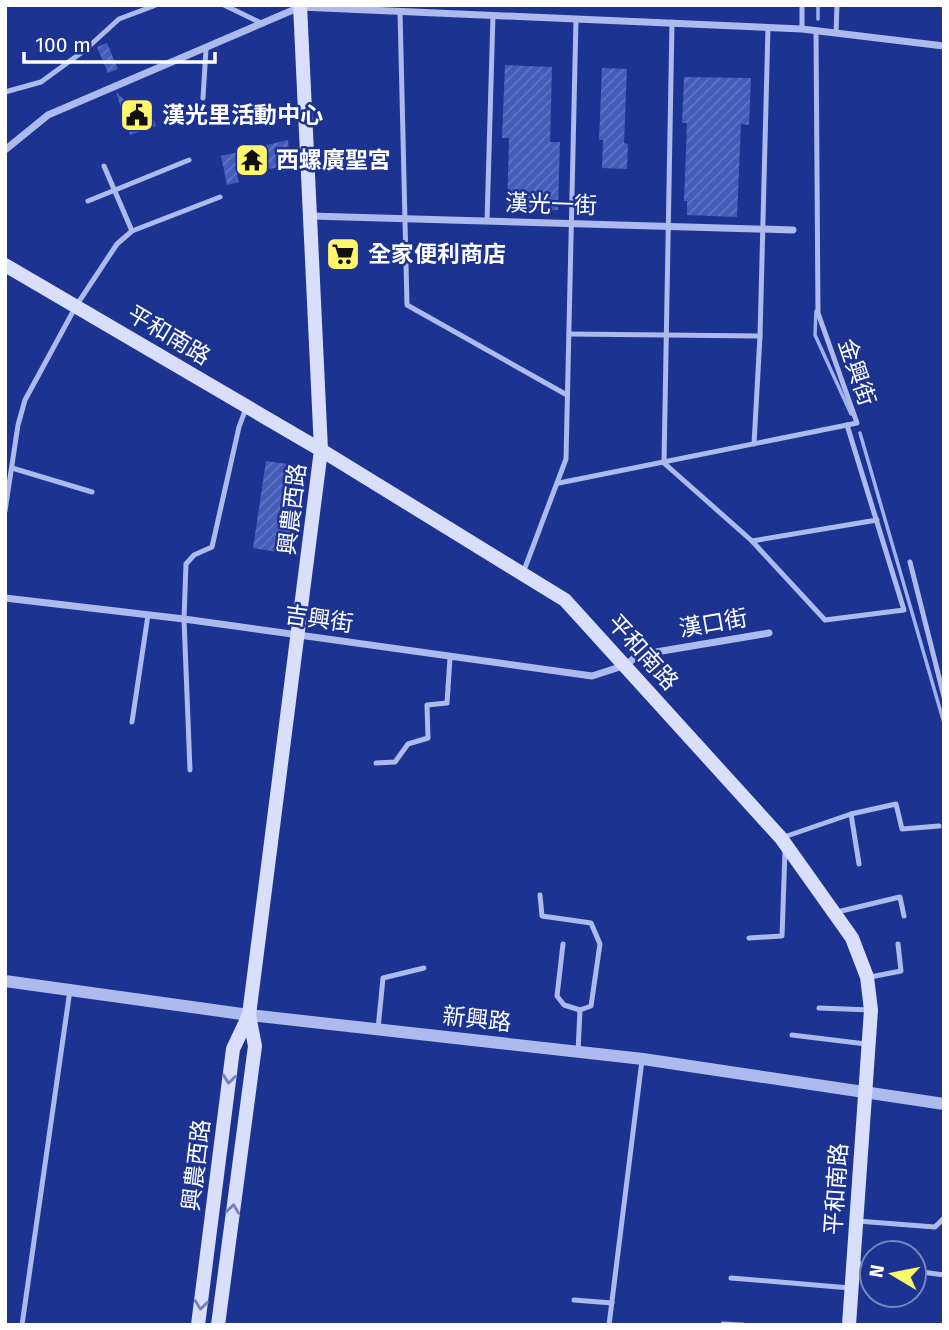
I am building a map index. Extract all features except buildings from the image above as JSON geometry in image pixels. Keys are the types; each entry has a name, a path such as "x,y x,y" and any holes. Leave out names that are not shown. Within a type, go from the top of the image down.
{"main road":[{"name":"興農西路","path":"198,1325 233,1049 249,1015 321,450 300,6"},
{"name":"平和南路","path":"5,265 321,450 565,600 783,842 852,938 867,977 871,1010 849,1325"},
{"name":"興農西路","path":"218,1325 255,1046 249,1015"}],"street":[{"path":"5,150 48,115 206,49 300,6 802,29 944,46"},
{"name":"漢光一街","path":"308,216 793,230"},
{"name":"吉興街","path":"5,598 184,619 592,676 625,665"},
{"name":"漢口街","path":"625,665 638,655 769,633"},
{"name":"新興路","path":"5,981 249,1015 643,1059 944,1104"}],"lane":[{"path":"5,92 41,82 85,50 119,19 156,5"},
{"path":"224,5 263,24"},
{"path":"802,5 802,29"},
{"path":"836,33 837,5"},
{"path":"400,11 407,306 567,395"},
{"path":"487,221 493,15"},
{"path":"523,573 566,459 576,19"},
{"path":"672,22 664,463 752,541 825,620 904,610 847,425"},
{"path":"754,444 760,336 768,27"},
{"name":"金興街","path":"559,483 857,423 818,313 816,30"},
{"path":"203,98 206,49"},
{"path":"88,201 189,160"},
{"path":"104,166 132,231"},
{"path":"5,511 25,400 76,306 117,244 132,231 220,197"},
{"path":"569,334 760,336"},
{"path":"190,770 184,619 186,564 194,555 212,547 239,426 246,408"},
{"path":"12,468 92,492"},
{"path":"752,541 877,520"},
{"path":"910,562 944,697"},
{"path":"132,722 148,615"},
{"path":"376,763 395,762 408,744 428,738 427,705 447,703 450,658"},
{"path":"749,938 782,936 783,842 851,814 896,804 902,830 939,826"},
{"path":"851,814 859,864"},
{"path":"540,895 542,916 591,923 600,944 591,1006 580,1010 564,1004 557,996 562,944"},
{"path":"834,913 900,897 904,916"},
{"path":"867,977 901,971 898,944"},
{"path":"378,1029 383,978 424,968"},
{"path":"22,1325 70,990"},
{"path":"819,1009 871,1010"},
{"path":"578,1052 580,1010"},
{"path":"792,1035 869,1044"},
{"path":"609,1325 643,1059"},
{"path":"856,1221 935,1227 944,1218"},
{"path":"853,1263 858,1264"},
{"path":"731,1279 852,1288"},
{"path":"574,1300 612,1303"},
{"path":"723,1324 743,1325"}],"waterway":[{"path":"818,5 818,19"},
{"path":"816,311 815,335 851,414"},
{"path":"860,433 944,723"}],"place":[{"name":"漢光里活動中心","path":"137,115"},
{"name":"西螺廣聖宮","path":"252,160"},
{"name":"全家便利商店","path":"343,254"}]}
